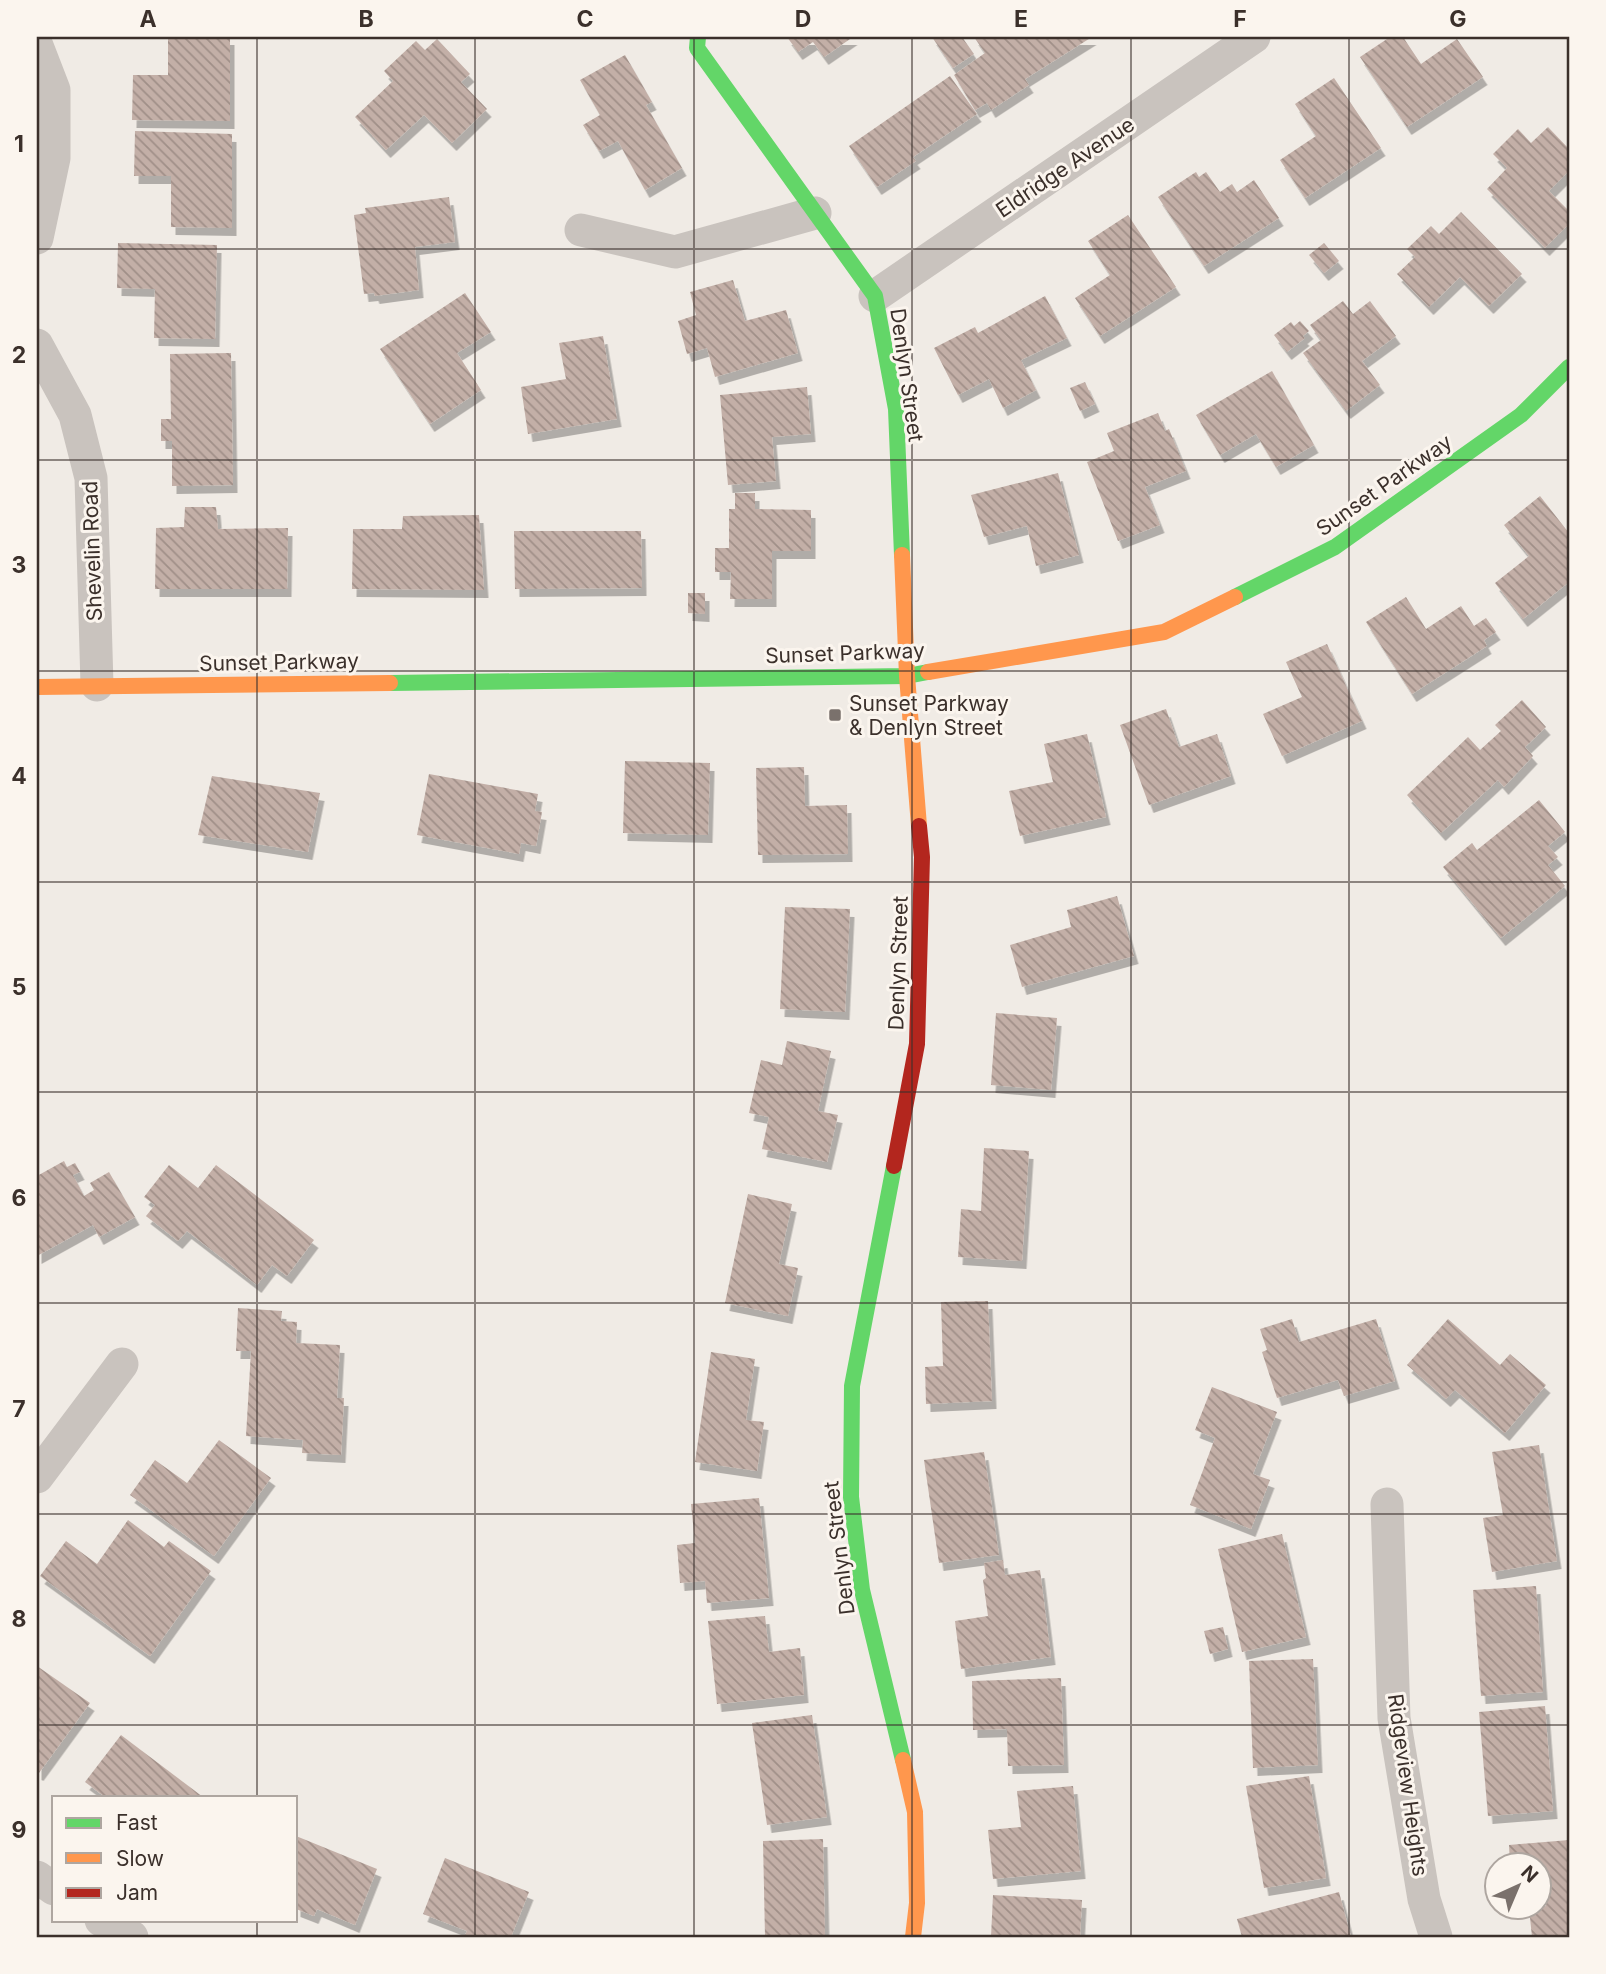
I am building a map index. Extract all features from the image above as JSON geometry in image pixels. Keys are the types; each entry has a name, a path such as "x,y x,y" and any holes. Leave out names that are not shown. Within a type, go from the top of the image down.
{"street":[{"name":"Denlyn Street","path":"698,37 698,47 875,296 896,409 907,676 922,857 917,1044 852,1386 850,1497 862,1590 915,1812 917,1903 913,1937"},
{"name":"Eldridge Avenue","path":"875,296 1254,37"},
{"path":"37,46 54,90 54,158 37,238"},
{"path":"581,230 675,252 815,213"},
{"name":"Shevelin Road","path":"37,345 75,415 91,478 97,685"},
{"name":"Sunset Parkway","path":"37,687 907,676 1164,632 1335,547 1521,415 1569,367"},
{"path":"37,1477 122,1364"},
{"name":"Ridgeview Heights","path":"1387,1504 1394,1718 1424,1899 1436,1937"},
{"path":"37,1877 52,1888"},
{"path":"105,1922 132,1937"}],"building":[{"path":"168,37 230,37 230,121 132,120 133,75 168,75"},
{"path":"787,37 853,37 824,57 813,42 798,52"},
{"path":"932,37 962,37 974,54 953,68"},
{"path":"974,37 1092,37 1025,79 1029,85 991,110 987,103 975,110 954,75 985,53"},
{"path":"1390,37 1403,37 1421,64 1457,39 1483,77 1407,127 1360,57"},
{"path":"437,39 470,74 461,82 487,109 452,143 424,115 386,150 355,117 393,81 384,71 416,41 425,50"},
{"path":"625,55 652,102 646,105 682,168 645,190 618,141 599,151 583,125 600,115 580,80"},
{"path":"950,76 977,114 913,157 916,161 877,187 849,146"},
{"path":"1334,78 1381,148 1305,198 1280,160 1316,136 1295,104"},
{"path":"1548,127 1569,149 1569,171 1549,191 1569,211 1569,224 1545,248 1487,189 1507,168 1493,154 1518,129 1531,143"},
{"path":"135,131 232,134 232,228 171,227 171,176 134,176"},
{"path":"1196,172 1199,177 1206,172 1220,192 1232,184 1237,192 1254,180 1279,218 1204,266 1158,197"},
{"path":"449,197 455,242 415,247 419,290 375,296 374,293 364,294 354,215 366,213 365,208"},
{"path":"1461,212 1522,274 1489,306 1460,277 1429,307 1397,274 1415,257 1407,249 1431,226 1439,234"},
{"path":"1128,215 1176,287 1100,336 1075,298 1110,275 1088,241"},
{"path":"118,243 217,245 215,339 154,338 155,289 117,288"},
{"path":"1324,243 1339,261 1324,273 1309,255"},
{"path":"733,280 745,321 786,310 798,353 715,377 707,348 687,354 678,321 696,315 690,292"},
{"path":"465,293 491,332 457,353 481,390 430,424 380,349"},
{"path":"1045,296 1067,338 1021,360 1036,390 1003,408 989,379 958,395 934,348 975,327 978,333"},
{"path":"1343,301 1353,314 1370,301 1396,336 1362,361 1380,385 1346,411 1303,353 1321,340 1310,325"},
{"path":"1300,321 1309,331 1303,336 1305,338 1287,352 1274,335 1291,322 1294,326"},
{"path":"603,336 617,419 528,434 521,387 566,379 559,343"},
{"path":"231,353 233,485 172,486 172,441 161,441 161,419 171,419 170,354"},
{"path":"1272,371 1314,445 1276,467 1256,434 1220,455 1196,415"},
{"path":"1085,382 1095,404 1080,411 1070,388"},
{"path":"807,387 811,434 772,437 776,481 728,485 720,395"},
{"path":"1158,413 1165,431 1169,429 1186,471 1145,487 1160,525 1118,541 1087,462 1114,451 1107,433"},
{"path":"1058,473 1079,555 1036,566 1027,526 984,537 971,495"},
{"path":"735,493 755,493 755,509 811,510 811,551 772,551 772,599 730,599 731,572 715,572 715,548 729,548 729,509 735,509"},
{"path":"1540,496 1569,533 1569,582 1523,619 1495,583 1529,556 1504,525"},
{"path":"185,507 216,507 218,529 288,528 287,589 155,589 156,528 184,527"},
{"path":"479,515 484,590 352,589 353,529 402,529 403,516"},
{"path":"514,531 641,531 642,588 515,589"},
{"path":"688,593 705,593 705,614 688,613"},
{"path":"1406,597 1426,629 1461,606 1474,626 1486,618 1496,632 1484,640 1487,646 1412,694 1366,622"},
{"path":"1327,644 1362,721 1282,756 1263,714 1302,697 1286,662"},
{"path":"1522,700 1546,727 1525,747 1533,756 1504,787 1498,780 1441,833 1407,795 1468,737 1480,750 1501,731 1495,725"},
{"path":"1166,709 1179,747 1217,734 1231,776 1149,805 1120,725"},
{"path":"1087,734 1106,817 1020,836 1009,791 1053,782 1044,744"},
{"path":"625,761 710,763 708,835 623,833"},
{"path":"804,767 805,806 847,805 848,854 758,855 756,768"},
{"path":"429,774 538,794 535,811 542,812 536,846 521,843 519,854 417,835"},
{"path":"212,776 320,793 308,852 198,835"},
{"path":"1539,800 1565,832 1548,846 1558,857 1548,865 1565,886 1501,938 1443,867 1472,843 1477,850"},
{"path":"1117,896 1134,956 1022,987 1010,945 1071,927 1067,910"},
{"path":"785,907 850,909 845,1012 780,1009"},
{"path":"996,1013 1057,1018 1051,1090 991,1085"},
{"path":"787,1041 831,1051 818,1111 838,1115 827,1162 762,1149 769,1117 749,1113 761,1060 782,1065"},
{"path":"984,1148 1029,1151 1022,1261 958,1257 961,1209 981,1211"},
{"path":"64,1161 67,1167 75,1163 80,1172 73,1175 84,1196 94,1190 90,1183 109,1172 135,1217 99,1237 93,1225 37,1256 37,1176"},
{"path":"169,1165 198,1188 216,1165 314,1240 287,1276 272,1265 257,1285 187,1231 178,1241 146,1216 155,1205 144,1197"},
{"path":"748,1194 792,1204 779,1264 798,1268 788,1316 725,1303"},
{"path":"988,1301 992,1401 926,1404 925,1367 943,1366 941,1302"},
{"path":"238,1308 282,1311 281,1321 297,1322 296,1343 340,1345 337,1398 344,1398 341,1455 302,1453 303,1440 246,1436 251,1351 236,1351"},
{"path":"1292,1319 1299,1342 1376,1319 1395,1381 1344,1396 1338,1380 1277,1398 1262,1352 1267,1350 1260,1329"},
{"path":"1448,1319 1500,1365 1510,1354 1546,1385 1505,1433 1455,1390 1446,1399 1407,1365"},
{"path":"711,1352 755,1359 746,1420 764,1422 757,1471 695,1462"},
{"path":"1212,1387 1277,1412 1253,1474 1270,1480 1251,1529 1190,1505 1215,1438 1195,1430"},
{"path":"219,1440 271,1478 214,1556 130,1495 155,1460 187,1483"},
{"path":"1539,1445 1557,1561 1492,1572 1483,1518 1503,1515 1492,1452"},
{"path":"984,1452 999,1555 939,1563 924,1460"},
{"path":"759,1498 769,1598 707,1603 705,1581 680,1583 677,1545 695,1543 691,1504"},
{"path":"128,1520 164,1547 169,1541 211,1571 150,1656 40,1576 66,1541 97,1564"},
{"path":"1282,1534 1306,1637 1242,1652 1218,1549"},
{"path":"1003,1560 1005,1575 1040,1570 1051,1657 961,1669 955,1621 988,1616 983,1580 986,1578 984,1563"},
{"path":"1536,1586 1543,1692 1481,1696 1473,1590"},
{"path":"765,1616 769,1652 800,1648 804,1695 717,1704 708,1621"},
{"path":"1223,1627 1228,1649 1210,1654 1204,1631"},
{"path":"1313,1659 1318,1765 1253,1768 1249,1661"},
{"path":"37,1666 90,1703 39,1773 37,1772"},
{"path":"1061,1678 1064,1765 1008,1766 1007,1729 973,1730 972,1681"},
{"path":"1545,1706 1553,1811 1488,1816 1479,1712"},
{"path":"812,1715 827,1817 767,1825 752,1723"},
{"path":"121,1735 202,1796 104,1796 85,1782"},
{"path":"1309,1776 1326,1878 1264,1888 1246,1786"},
{"path":"1073,1786 1081,1871 993,1879 988,1830 1021,1827 1017,1791"},
{"path":"298,1837 377,1869 355,1925 317,1909 314,1916 298,1910"},
{"path":"823,1839 825,1937 765,1937 763,1841"},
{"path":"1569,1840 1569,1937 1532,1937 1530,1922 1554,1922 1554,1852 1509,1852 1509,1845"},
{"path":"445,1858 529,1892 511,1937 464,1937 467,1931 423,1914"},
{"path":"1339,1892 1351,1937 1242,1937 1237,1919"},
{"path":"993,1895 1082,1900 1080,1937 991,1937"}],"traffic: fast":[{"path":"698,37 697,48 875,296 896,409 902,555"},
{"path":"1235,597 1335,547 1521,415 1569,367"},
{"path":"390,683 907,676 928,672"},
{"path":"894,1166 852,1386 851,1497 862,1590 903,1760"}],"traffic: slow":[{"path":"902,555 907,676 919,826"},
{"path":"928,672 1164,632 1235,597"},
{"path":"37,687 390,683"},
{"path":"903,1760 915,1812 917,1903 913,1937"}],"traffic: jam":[{"path":"894,1166 917,1044 922,857 919,826"}],"place":[{"name":"Sunset Parkway & Denlyn Street","path":"835,715"}]}
